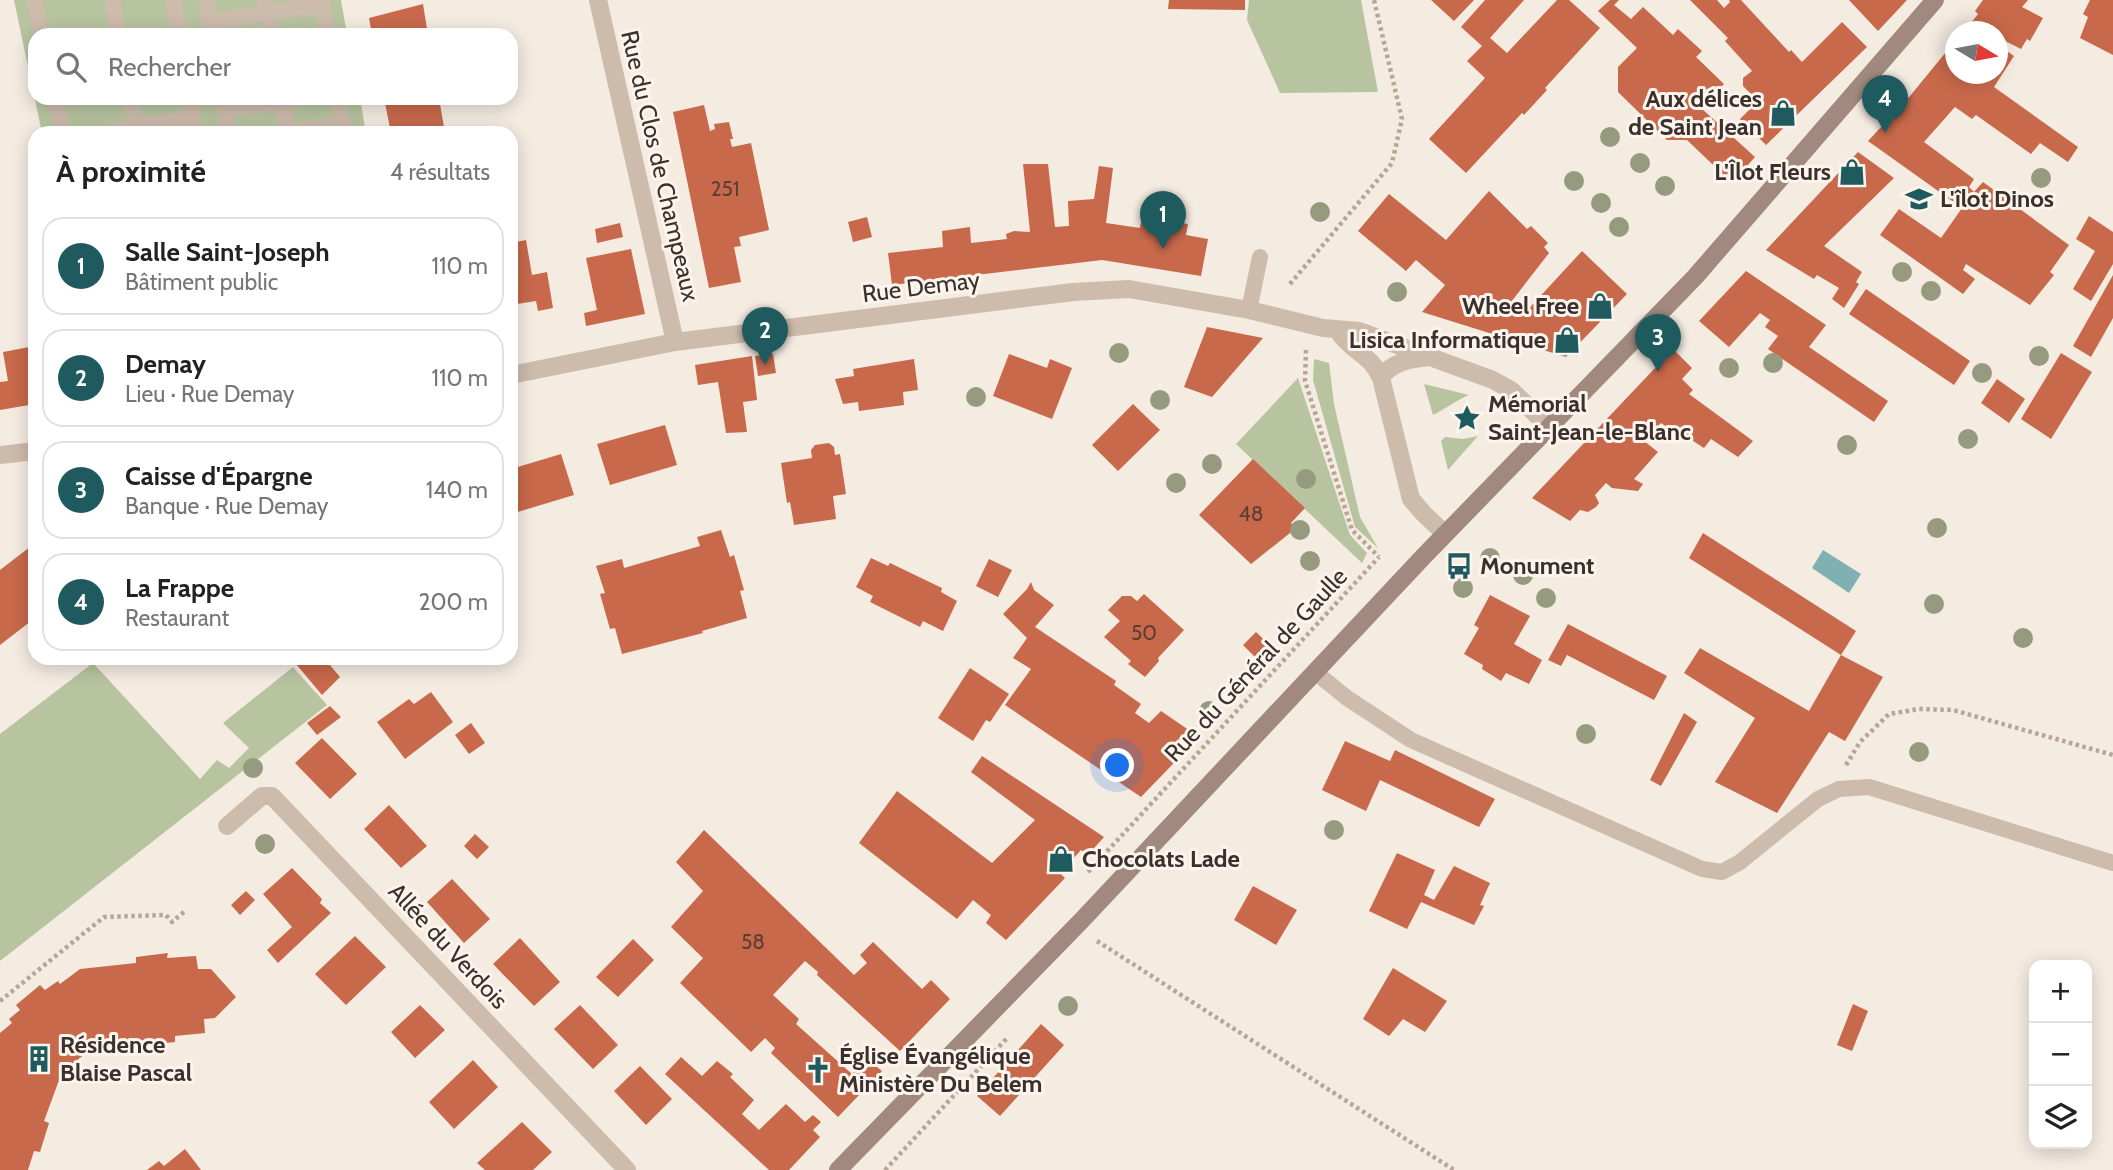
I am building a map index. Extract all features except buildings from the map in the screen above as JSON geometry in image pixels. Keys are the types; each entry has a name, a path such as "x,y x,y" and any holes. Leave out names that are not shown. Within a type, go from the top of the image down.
{"main road":[{"path":"838,1170 1082,920 1445,534 1695,277 1935,0"}],"street":[{"name":"Rue du Clos de Champeaux","path":"598,0 676,342"},
{"name":"Rue Demay","path":"518,374 676,342 1060,294 1129,289 1249,310 1338,331 1359,331 1432,356 1503,385 1549,427"},
{"name":"Rue Demay","path":"1338,331 1343,339 1370,359 1381,378 1411,499 1445,534"},
{"path":"1381,378 1386,371 1408,359 1432,356"},
{"path":"0,455 28,452"},
{"name":"Allée du Verdois","path":"227,826 262,796 272,796 627,1170"}],"lane":[{"path":"34,0 40,28"},
{"path":"111,0 117,28"},
{"path":"173,0 175,28"},
{"path":"206,0 211,28 266,6 322,2 324,28"},
{"path":"266,6 270,28"},
{"path":"57,105 61,126"},
{"path":"132,105 136,126"},
{"path":"191,105 194,125"},
{"path":"224,105 228,126"},
{"path":"283,105 286,126"},
{"path":"339,105 343,126"},
{"path":"1249,310 1260,257"},
{"path":"1315,671 1347,698 1411,740 1702,869 1723,872 1740,862 1818,799 1839,789 1869,787 2113,863"}],"path":[{"path":"1290,284 1392,163 1402,119 1374,0"},
{"name":"Rue du Général de Gaulle","path":"1083,877 1379,557 1352,530 1305,381 1306,352"},
{"path":"1839,789 1844,767 1860,742 1889,714 1919,709 1953,710 2113,755"},
{"path":"0,1001 104,917 166,915 172,922 184,912"},
{"path":"1087,950 1096,940 1454,1170"},
{"path":"885,1170 1016,1028"}],"green space":[{"path":"14,0 341,0 346,28 28,28 28,66"},
{"path":"1249,0 1361,0 1378,92 1280,93 1247,20"},
{"path":"36,105 361,105 365,126 41,126"},
{"path":"1314,359 1329,363 1334,404 1360,517 1378,548 1355,527 1313,380"},
{"path":"1298,378 1350,535 1367,553 1362,563 1236,444"},
{"path":"1424,384 1469,395 1433,415"},
{"path":"1478,436 1448,470 1441,441 1445,437 1463,439"},
{"path":"90,665 95,665 200,779 217,760 229,768 249,748 223,723 293,667 327,705 0,961 0,734"}],"water":[{"path":"1823,550 1861,574 1849,593 1812,568"}],"place":[{"name":"Aux délices de Saint Jean","path":"1783,113"},
{"name":"La Frappe","path":"1885,133"},
{"name":"L'Îlot Fleurs","path":"1852,172"},
{"name":"L'îlot Dinos","path":"1919,199"},
{"name":"Salle Saint-Joseph","path":"1163,249"},
{"name":"Wheel Free","path":"1600,306"},
{"name":"Lisica Informatique","path":"1567,340"},
{"name":"Demay","path":"765,365"},
{"name":"Caisse d'Épargne","path":"1658,372"},
{"name":"Mémorial Saint-Jean-le-Blanc","path":"1467,418"},
{"name":"Monument","path":"1459,566"},
{"name":"Chocolats Lade","path":"1061,859"},
{"name":"Résidence Blaise Pascal","path":"39,1059"},
{"name":"Église Évangélique Ministère Du Belem","path":"818,1070"}]}
